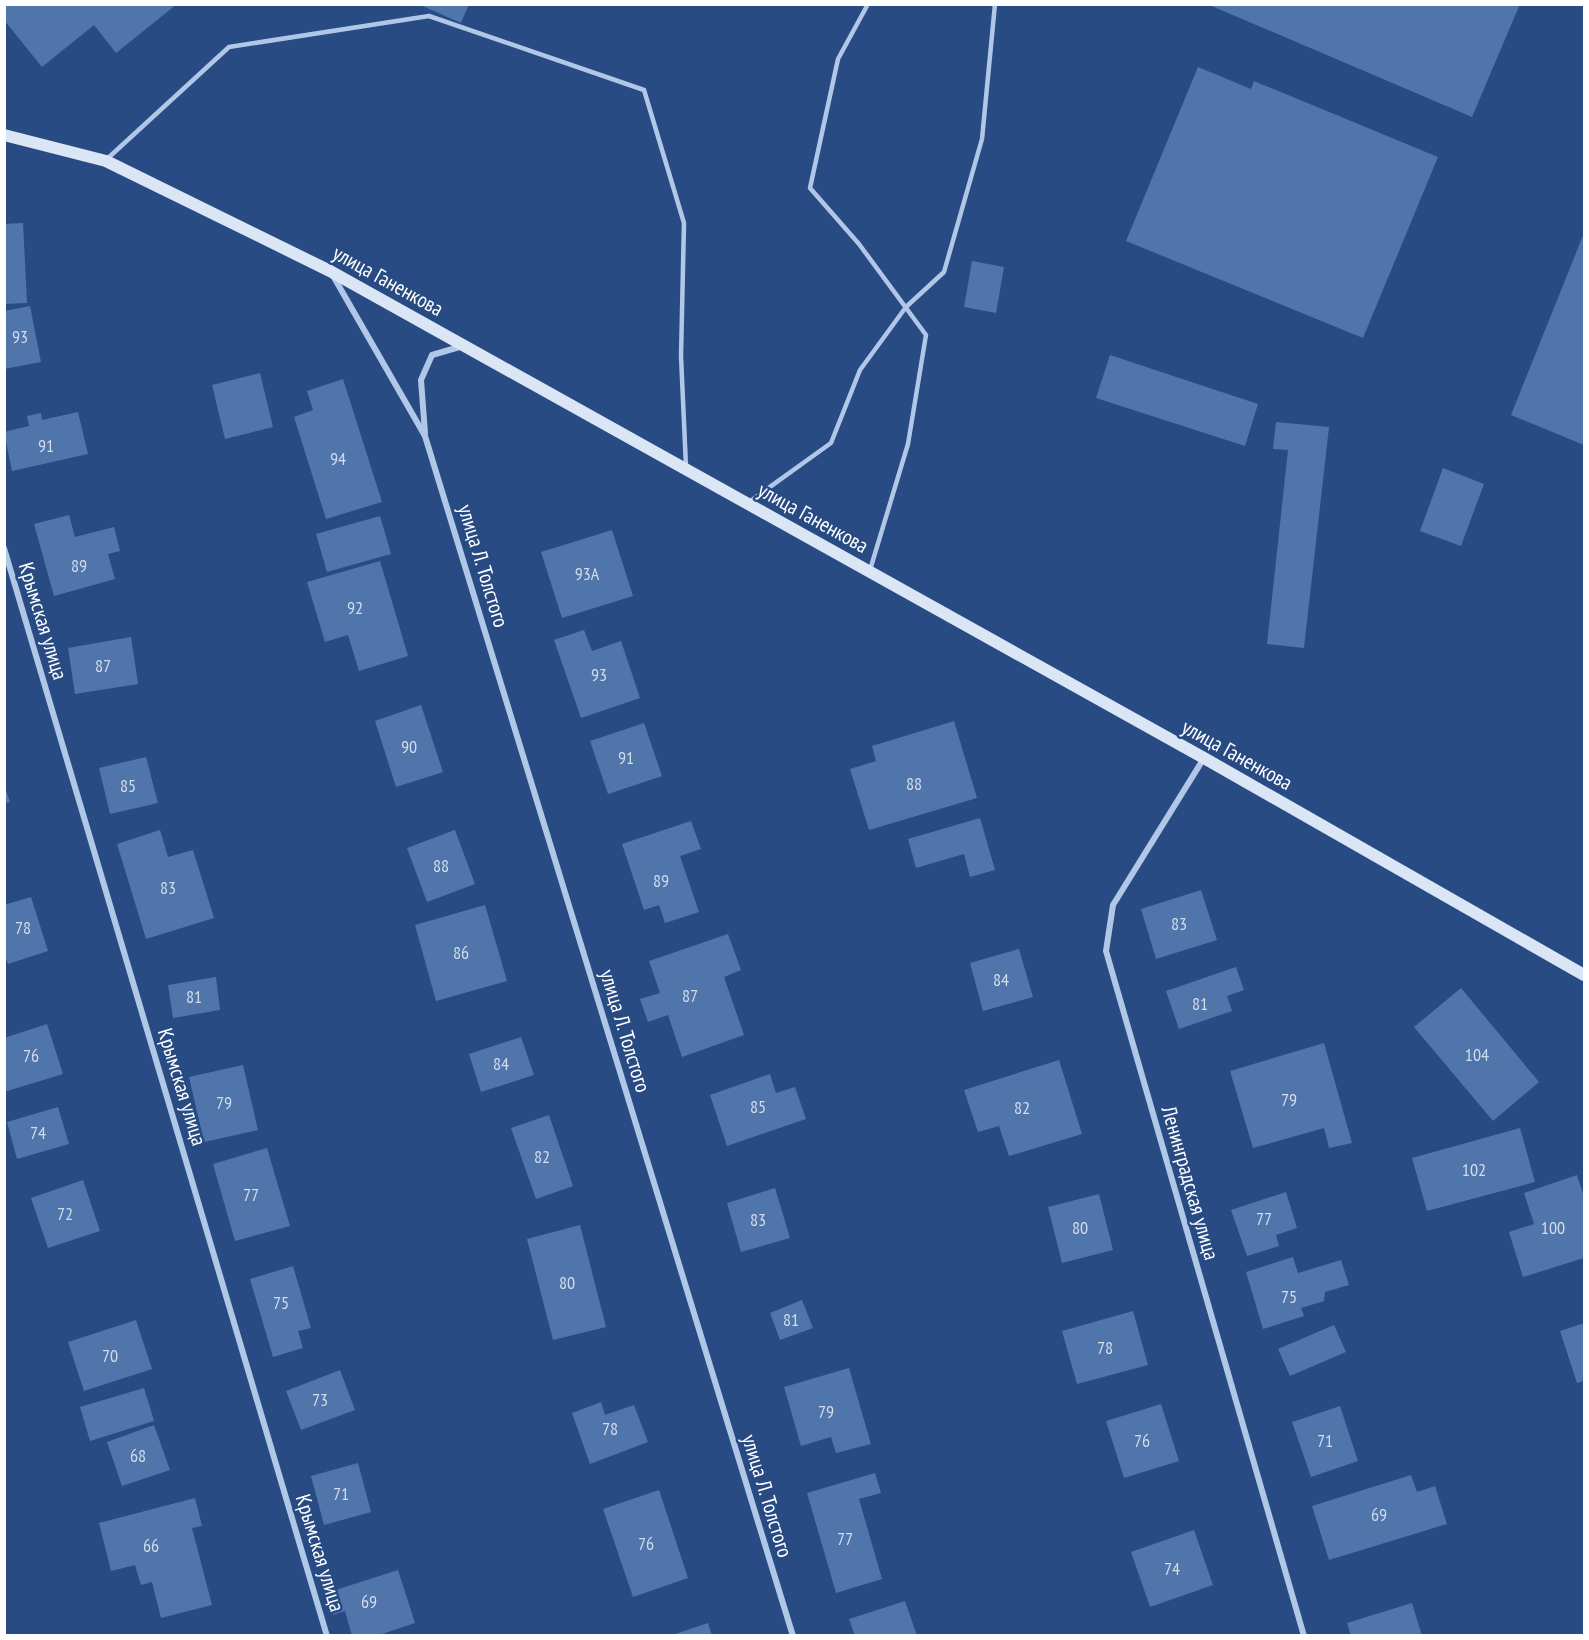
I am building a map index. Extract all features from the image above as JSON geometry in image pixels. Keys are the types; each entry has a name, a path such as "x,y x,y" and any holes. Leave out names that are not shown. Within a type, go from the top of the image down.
{"street":[{"name":"улица Ганенкова","path":"4,135 106,161 330,271 1204,759 1584,975"},
{"name":"улица Л. Толстого","path":"330,271 426,436"},
{"name":"улица Л. Толстого","path":"465,346 432,356 422,380 426,436 793,1635"},
{"name":"Крымская улица","path":"4,548 327,1635"},
{"name":"Ленинградская улица","path":"1204,759 1113,905 1106,951 1304,1635"}],"lane":[{"path":"868,4 838,59 810,188 859,244 926,335 908,444 869,572"},
{"path":"747,504 831,443 860,370 906,308 944,272 982,139 995,4"},
{"path":"106,161 229,47 429,16 644,90 684,223 681,356 686,470"}],"building":[{"path":"4,4 177,4 116,53 94,25 42,67 4,20"},
{"path":"418,4 469,4 461,23"},
{"path":"1207,4 1520,4 1472,117"},
{"path":"1198,67 1251,89 1254,81 1438,157 1363,338 1126,241"},
{"path":"23,223 27,303 4,304 4,224"},
{"path":"1584,233 1584,445 1511,415"},
{"path":"972,261 1004,267 996,313 964,307"},
{"path":"30,306 41,362 4,369 4,311"},
{"path":"1110,355 1258,404 1245,446 1096,398"},
{"path":"260,373 273,427 225,439 212,385"},
{"path":"343,379 382,502 326,519 294,417 313,410 307,391"},
{"path":"78,412 88,454 12,471 4,432 29,426 27,416 41,413 42,420"},
{"path":"1276,422 1329,427 1304,648 1267,644 1288,450 1273,449"},
{"path":"1443,468 1484,484 1461,546 1420,531"},
{"path":"69,515 75,537 114,527 120,551 108,554 115,579 54,596 34,524"},
{"path":"380,516 391,554 327,572 316,534"},
{"path":"612,530 633,596 562,618 541,552"},
{"path":"380,561 408,656 359,671 348,635 325,642 307,582"},
{"path":"584,630 592,651 621,641 640,698 581,718 554,640"},
{"path":"131,637 138,684 75,694 68,648"},
{"path":"421,705 443,772 396,787 375,721"},
{"path":"954,721 977,798 869,830 850,769 876,761 872,746"},
{"path":"644,723 662,776 608,794 590,741"},
{"path":"146,757 158,803 110,814 99,768"},
{"path":"5,787 10,802 5,803"},
{"path":"980,818 995,870 970,877 964,854 916,868 908,839"},
{"path":"691,821 701,849 680,856 699,912 665,923 659,905 644,910 622,844"},
{"path":"160,830 168,857 193,850 214,918 146,939 117,844"},
{"path":"455,830 475,884 427,902 407,848"},
{"path":"1201,890 1217,940 1156,959 1141,909"},
{"path":"31,897 48,951 8,964 4,954 4,905"},
{"path":"485,905 507,981 436,1001 415,925"},
{"path":"728,934 741,970 724,977 744,1035 682,1057 668,1015 648,1022 640,999 660,993 649,961"},
{"path":"1019,949 1033,997 983,1011 970,963"},
{"path":"1236,967 1244,990 1227,996 1232,1011 1179,1029 1166,991"},
{"path":"216,977 220,1010 173,1018 168,985"},
{"path":"1461,988 1539,1082 1493,1121 1414,1027"},
{"path":"47,1024 63,1074 4,1092 4,1038"},
{"path":"521,1037 534,1075 481,1092 469,1054"},
{"path":"1324,1043 1352,1143 1329,1148 1324,1128 1253,1148 1230,1071"},
{"path":"1059,1060 1082,1134 1009,1156 999,1126 978,1132 964,1090"},
{"path":"243,1065 258,1130 204,1142 189,1077"},
{"path":"770,1074 776,1093 795,1087 806,1119 727,1146 710,1095"},
{"path":"58,1107 69,1144 17,1159 7,1122"},
{"path":"549,1115 573,1186 536,1199 511,1128"},
{"path":"1520,1128 1535,1182 1427,1211 1412,1158"},
{"path":"267,1148 290,1226 235,1241 213,1164"},
{"path":"1577,1175 1584,1197 1584,1258 1523,1277 1509,1232 1534,1224 1524,1193"},
{"path":"83,1180 100,1231 48,1248 31,1198"},
{"path":"775,1188 790,1238 741,1252 727,1203"},
{"path":"1286,1192 1297,1228 1276,1235 1279,1246 1247,1256 1231,1210"},
{"path":"1099,1194 1113,1250 1062,1263 1048,1207"},
{"path":"580,1225 606,1327 553,1340 527,1239"},
{"path":"1293,1257 1298,1273 1341,1260 1349,1285 1325,1292 1324,1301 1301,1308 1304,1316 1263,1329 1246,1272"},
{"path":"293,1266 311,1328 298,1331 303,1348 273,1357 250,1279"},
{"path":"802,1300 813,1328 780,1340 770,1313"},
{"path":"1133,1311 1148,1365 1077,1384 1062,1331"},
{"path":"136,1320 152,1369 84,1391 68,1342"},
{"path":"1584,1323 1584,1381 1577,1383 1560,1331"},
{"path":"1334,1325 1346,1352 1290,1376 1278,1349"},
{"path":"849,1368 871,1444 836,1453 831,1437 801,1446 784,1387"},
{"path":"340,1370 355,1410 301,1430 286,1391"},
{"path":"144,1388 154,1421 90,1441 80,1407"},
{"path":"601,1402 605,1415 634,1405 648,1442 590,1464 572,1413"},
{"path":"1161,1404 1179,1461 1124,1478 1106,1421"},
{"path":"1340,1406 1358,1461 1311,1477 1292,1422"},
{"path":"154,1425 170,1470 122,1486 107,1442"},
{"path":"358,1463 371,1512 324,1525 311,1476"},
{"path":"875,1473 881,1493 859,1499 882,1579 836,1593 807,1493"},
{"path":"1411,1475 1417,1492 1435,1486 1447,1524 1329,1560 1312,1506"},
{"path":"659,1490 688,1578 633,1597 603,1509"},
{"path":"195,1498 202,1526 192,1528 212,1605 161,1618 152,1582 141,1585 135,1565 111,1571 99,1523"},
{"path":"1194,1530 1213,1585 1150,1607 1131,1552"},
{"path":"398,1570 415,1623 376,1636 352,1636 345,1611 333,1615 326,1593"},
{"path":"905,1601 917,1636 855,1636 849,1619"},
{"path":"1412,1603 1422,1636 1351,1636 1347,1623"},
{"path":"708,1623 712,1636 672,1636 672,1635"}]}
